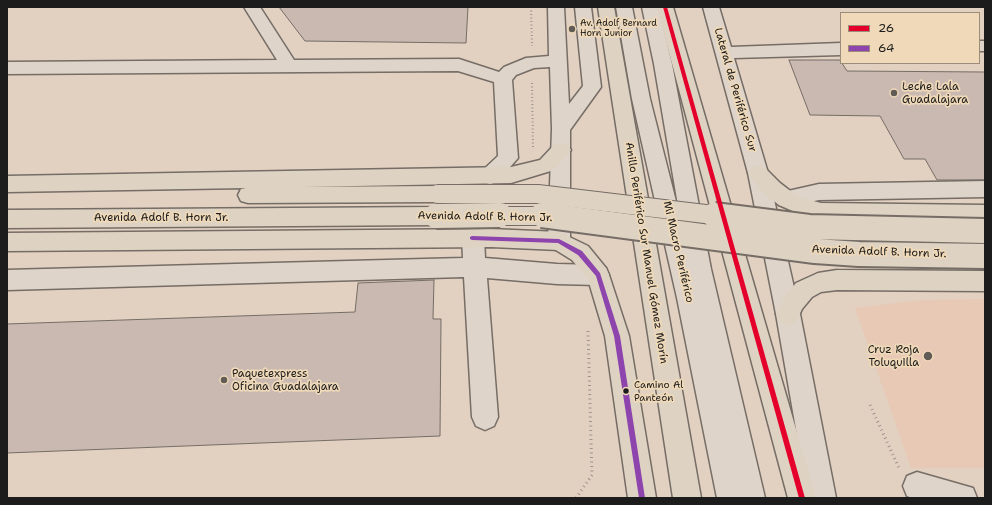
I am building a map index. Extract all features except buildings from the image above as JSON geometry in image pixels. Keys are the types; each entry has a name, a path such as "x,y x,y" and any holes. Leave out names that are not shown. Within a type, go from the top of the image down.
{"main road":[{"name":"Anillo Periférico Sur Manuel Gómez Morín","path":"606,7 687,498"},
{"path":"665,7 802,498"},
{"path":"7,184 512,175 533,170 547,164 561,150"},
{"path":"758,173 773,189 786,199 802,207 821,211 985,214"},
{"path":"482,238 498,231 504,206 495,182 490,176"},
{"name":"Avenida Adolf B. Horn Jr.","path":"7,196 538,194 809,227 985,231"},
{"path":"884,213 867,221 861,230 862,242 877,263 888,269 918,280"},
{"name":"Avenida Adolf B. Horn Jr.","path":"7,219 539,215 815,250 859,254 985,256"},
{"path":"7,242 482,238 559,241 580,253 598,275 617,336 642,498"},
{"path":"788,314 794,302 804,290 818,283 837,280 985,281"}],"street":[{"path":"252,7 289,66"},
{"path":"556,7 557,61 561,129 559,241"},
{"path":"561,129 592,86 583,7"},
{"name":"Mi Macro Periférico","path":"624,7 641,99 689,298 730,498"},
{"name":"Mi Macro Periférico","path":"650,7 663,64 700,269 752,498"},
{"name":"Lateral de Periférico Sur","path":"711,7 758,173 788,314 822,498"},
{"path":"725,53 840,49"},
{"path":"490,176 508,158 503,79 510,71 532,62 557,61"},
{"path":"7,68 458,65 503,79"},
{"path":"786,199 819,192 985,189"},
{"path":"482,238 476,267 485,417"},
{"path":"7,280 476,267 557,274 598,275"},
{"path":"917,486 963,498"}],"path":[{"path":"531,7 533,170"},
{"path":"576,498 592,475 588,328"},
{"path":"870,405 903,475 917,486"}],"shaded area":[{"name":"Cruz Roja Toluquilla","path":"985,299 985,468 911,468 855,308 922,300"}],"transit line":[{"name":"26","path":"665,7 802,498"},
{"name":"64","path":"472,238 559,241 580,253 598,275 617,336 642,498"}],"place":[{"name":"Av. Adolf Bernard Horn Junior","path":"572,29"},
{"name":"Leche Lala Guadalajara","path":"894,93"},
{"name":"Cruz Roja Toluquilla","path":"928,356"},
{"name":"Paquetexpress Oficina Guadalajara","path":"224,380"},
{"name":"Camino Al Panteón","path":"626,391"}]}
